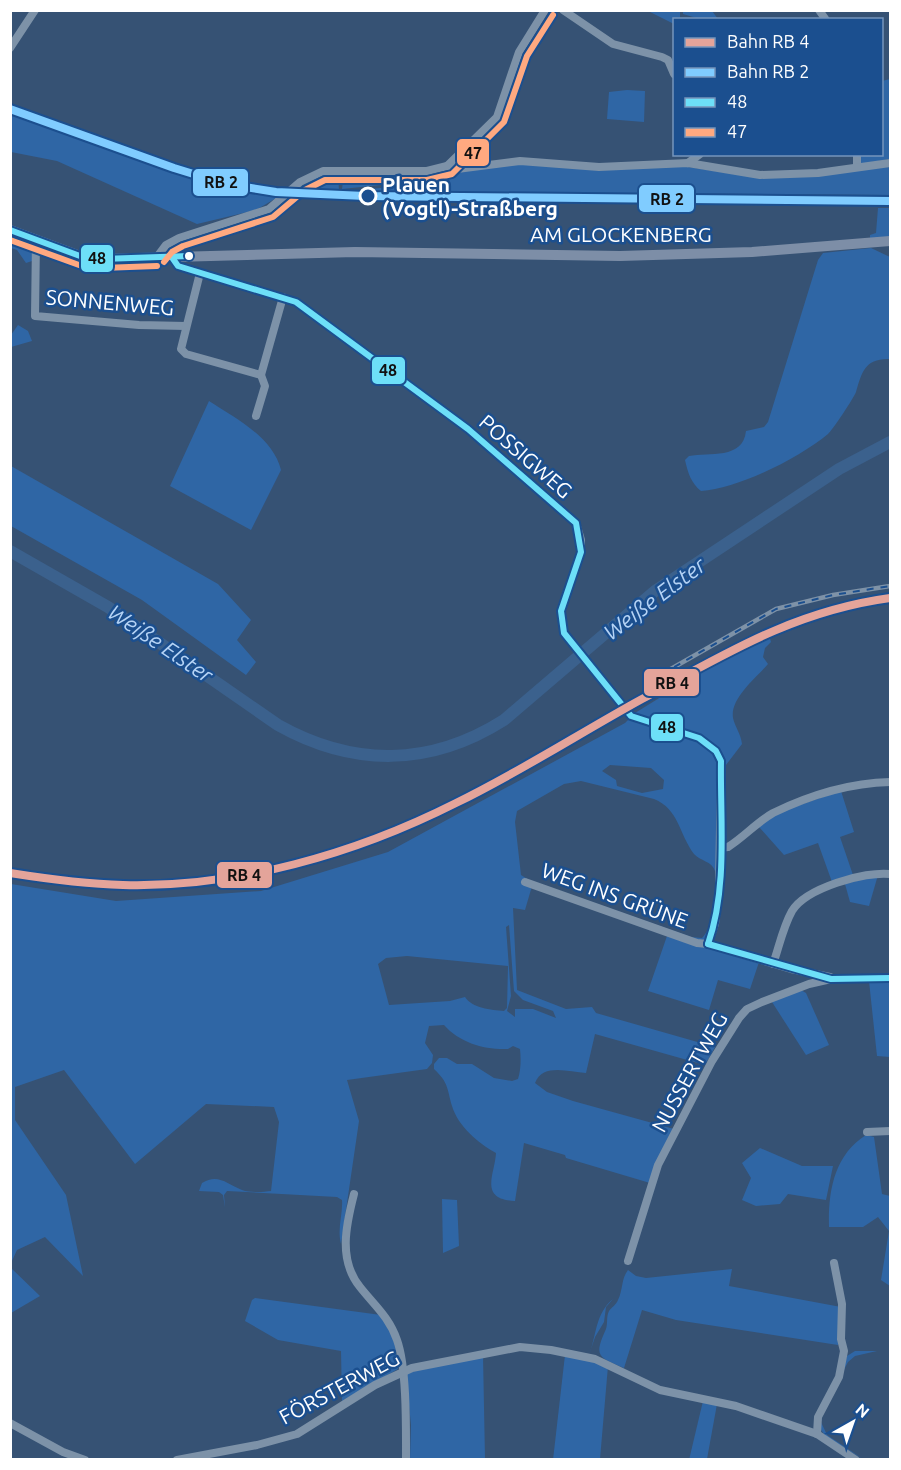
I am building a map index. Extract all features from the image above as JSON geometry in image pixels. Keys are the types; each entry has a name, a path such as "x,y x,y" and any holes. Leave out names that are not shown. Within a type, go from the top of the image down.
{"main road":[{"name":"AM GLOCKENBERG","path":"10,230 80,256 102,259 355,252 620,256 752,252 891,242"}],"street":[{"path":"10,48 35,10"},
{"path":"157,257 166,245 193,232 239,221 269,210 300,182 324,171 427,171 447,166 497,117 519,52 544,10"},
{"path":"563,10 613,44 668,60 673,70"},
{"path":"688,163 697,156"},
{"path":"857,156 857,167"},
{"path":"447,166 457,169 520,161 599,167 688,163 760,175 818,173 891,163"},
{"name":"SONNENWEG","path":"36,240 35,316 128,325 186,326"},
{"name":"POSSIGWEG","path":"171,256 178,266 283,297 318,316 383,368 468,429 576,523 581,540 581,552 561,611 561,623 570,643 631,716 699,738 716,751 722,772 720,848 715,924 708,944"},
{"path":"200,273 181,349 186,354 261,375"},
{"path":"256,416 265,386 261,375 283,297"},
{"path":"720,848 728,847 772,814 797,803 851,785 891,782"},
{"path":"773,964 791,914 811,894 869,874 891,874"},
{"name":"WEG INS GRÜNE","path":"525,882 661,932 831,979"},
{"name":"NUSSERTWEG","path":"628,1261 658,1165 712,1061 747,1009 800,987 831,979 891,978"},
{"path":"867,1132 891,1131"},
{"path":"354,1194 344,1235 346,1252 352,1274 359,1286 385,1314 398,1342 406,1424 406,1460"},
{"path":"816,1434 818,1417 839,1377 844,1351 841,1339 843,1304 834,1263"},
{"name":"FÖRSTERWEG","path":"177,1460 256,1445 297,1434 375,1384 402,1372 520,1347 538,1347 607,1363 660,1390 736,1406 816,1434 856,1460"},
{"path":"10,1423 63,1452 84,1460"}],"shaded area":[{"path":"648,11 680,11 680,18 673,18 673,24"},
{"path":"683,11 712,11 717,18 697,18 683,14"},
{"path":"890,79 890,159 860,164 860,156 883,156 883,81"},
{"path":"645,91 644,122 607,119 609,92"},
{"path":"10,111 173,171 278,197 256,210 197,224 57,161 11,152"},
{"path":"520,164 688,167 728,173 890,167 890,195 348,191 423,184 424,175"},
{"path":"338,173 339,191 300,187 325,174"},
{"path":"344,174 347,180 369,180 366,175 373,175 376,180 387,180 384,175 404,177 409,182 342,189"},
{"path":"878,208 890,208 890,237 870,239 870,235 876,233"},
{"path":"10,233 32,241 32,261 26,263 17,250 11,248"},
{"path":"871,248 890,257 890,359 875,361 866,368 855,395 843,413 828,434 816,443 768,471 732,485 701,491 690,477 685,460 689,456 732,451 744,440 746,431 764,427 768,422 818,260 823,253"},
{"path":"18,325 28,331 32,341 11,347 11,335"},
{"path":"209,401 262,438 277,458 281,470 251,530 170,486"},
{"path":"11,466 218,584 251,620 237,640 256,662 246,675 142,600 11,526"},
{"path":"769,635 771,642 765,648 763,657 768,664 745,689 733,711 733,718 742,744 726,765 725,783 720,793 716,883 713,868 694,854 669,809 654,799 581,781 564,784 517,811 515,822 521,875 529,880 691,937 702,938 710,925 716,896 715,914 706,940 703,942 532,886 525,910 513,908 517,990 566,1009 592,1007 596,1013 715,1047 705,1065 595,1034 586,1073 550,1071 539,1077 535,1083 547,1092 573,1101 674,1129 650,1183 524,1143 515,1201 496,1196 491,1184 496,1153 476,1139 459,1120 452,1106 447,1086 434,1069 434,1064 439,1058 447,1058 457,1064 472,1064 494,1078 512,1081 518,1079 519,1075 520,1049 513,1046 508,1049 482,1047 465,1041 444,1025 429,1026 425,1043 433,1055 432,1063 427,1069 347,1080 359,1121 341,1244 342,1200 337,1197 227,1191 224,1195 225,1208 223,1195 219,1192 199,1191 202,1183 218,1179 245,1191 271,1191 279,1122 274,1107 206,1104 135,1164 64,1070 15,1087 15,1120 66,1195 83,1276 45,1237 17,1250 11,1263 11,884 116,901 261,891 388,852 625,723 635,713 737,650","holes":["610,765 651,768 664,780 663,789 642,793 617,786 616,780 602,771","509,925 514,991 523,1000 553,1011 556,1018 533,1009 515,1009 515,1017 507,1011 511,996 506,927","407,956 508,966 507,1008 504,1011 482,1008 472,1004 465,997 450,1001 389,1005 378,964 386,958"]},
{"path":"841,791 854,832 840,837 853,875 832,882 818,843 784,855 759,827 776,813"},
{"path":"878,875 869,906 850,902 845,884"},
{"path":"667,936 759,962 750,989 718,980 709,1010 648,991"},
{"path":"890,980 890,1057 877,1056 869,981"},
{"path":"799,989 806,993 829,1045 806,1055 772,1002"},
{"path":"866,1135 874,1137 882,1194 890,1196 890,1286 881,1280 889,1231 878,1217 863,1227 829,1227 830,1201 835,1175 847,1153"},
{"path":"760,1148 802,1166 833,1166 826,1200 788,1194 780,1204 756,1206 742,1200 751,1178 742,1163"},
{"path":"442,1199 457,1200 459,1246 443,1253"},
{"path":"10,1267 40,1296 11,1313 10,1313"},
{"path":"732,1269 729,1286 841,1307 838,1345 676,1320 642,1310 624,1368 608,1361 600,1354 608,1313 618,1300 628,1270 636,1276 646,1278"},
{"path":"255,1298 381,1315 395,1342 398,1369 342,1401 341,1351 278,1340 245,1321 252,1300"},
{"path":"613,1299 606,1307 604,1322 595,1337 589,1355 603,1311 607,1305"},
{"path":"855,1351 877,1351 855,1356 848,1362 838,1382 847,1356"},
{"path":"483,1355 485,1459 410,1459 411,1425 406,1374"},
{"path":"565,1355 608,1366 600,1459 553,1460"},
{"path":"835,1387 824,1409 821,1422 827,1435 863,1459 826,1437 819,1427 823,1408"},
{"path":"703,1401 717,1404 707,1459 689,1460"}],"waterway":[{"name":"Weiße Elster","path":"10,551 108,607 278,725 306,739 335,749 363,754 391,756 420,753 448,747 504,720 655,591 839,469 890,442"}],"railway":[{"path":"662,674 776,609 833,595 890,586"}],"transit line":[{"name":"47","path":"164,262 172,252 183,246 273,217 305,190 325,180 427,180 452,174 504,122 527,56 553,15"},
{"path":"10,109 174,168 226,184 276,192 365,196 890,201"},
{"name":"48","path":"10,230 80,256 102,259 189,256"},
{"name":"47","path":"10,240 79,265 102,268 157,266"},
{"name":"48","path":"171,256 178,266 296,302 468,429 576,523 581,552 561,611 564,633 631,716 699,738 716,751 721,761 721,877 708,944"},
{"path":"10,873 95,884 166,884 209,881 252,874 336,852 377,838 480,791 642,699 761,636 822,613 890,598"},
{"name":"48","path":"708,944 831,979 890,978"}],"place":[{"name":"Plauen (Vogtl)-Straßberg","path":"368,196"}]}
